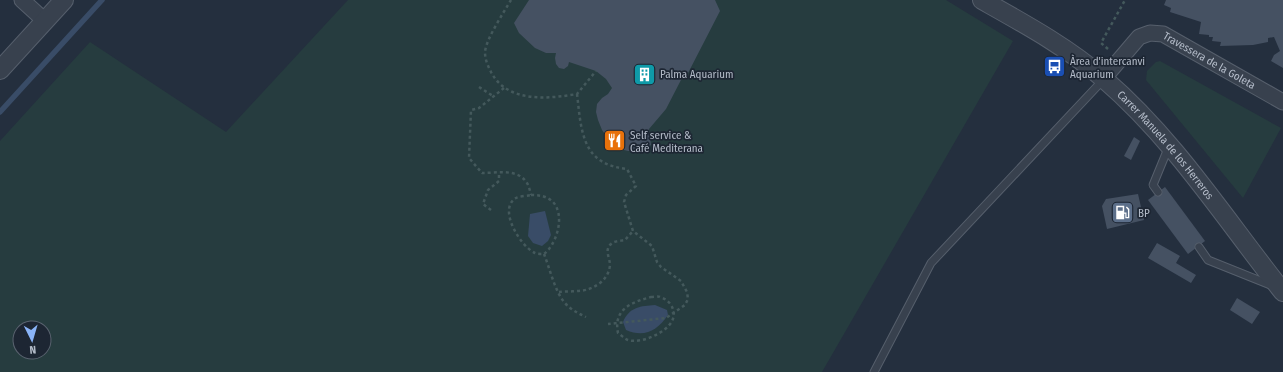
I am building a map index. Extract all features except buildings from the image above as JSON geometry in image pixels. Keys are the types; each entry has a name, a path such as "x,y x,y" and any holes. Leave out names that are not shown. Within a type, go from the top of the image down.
{"street":[{"path":"22,0 45,21"},
{"path":"0,70 64,0"},
{"name":"Carrer Manuela de los Herreros","path":"982,0 1064,49 1104,78 1170,144 1282,290"},
{"name":"Travessera de la Goleta","path":"1104,78 1139,37 1150,33 1162,34 1283,102"}],"lane":[{"path":"874,372 931,263 1104,78"},
{"path":"1158,192 1153,185 1170,144"},
{"path":"1199,247 1208,260 1282,290"}],"path":[{"path":"511,0 488,42 485,52 486,62 492,75 504,88 525,95 541,98 577,94 596,71"},
{"path":"1120,59 1102,43 1125,0"},
{"path":"479,87 493,96"},
{"path":"504,88 479,108 471,110 469,158 482,173 513,173 523,178 532,195"},
{"path":"577,94 585,140 592,153 601,161 612,167 627,169 636,186 626,195 624,202 633,231 652,246 657,262 661,267 681,281 687,292 688,300 685,305 666,318 622,324 608,324"},
{"path":"491,210 483,204 488,190 499,181 500,173"},
{"path":"532,195 542,195 552,201 558,212 559,225 556,238 549,251 544,254 535,253 525,245 515,233 509,215 511,205 516,198 532,195"},
{"path":"558,292 588,290 600,284 607,275 610,264 607,250 609,245 614,242 625,240 633,231"},
{"path":"544,254 558,292 565,303 574,311 586,317"},
{"path":"651,297 661,297 671,304 675,313 672,322 664,330 641,341 628,340 618,333 616,324 619,315 629,304 651,297"}],"green space":[{"path":"348,0 946,0 1013,41 822,372 0,372 0,141 90,42 226,132"},
{"path":"1160,61 1281,128 1243,198 1146,80 1147,71 1156,62"}],"water":[{"path":"545,211 551,235 548,241 542,246 533,243 528,236 530,214"},
{"path":"655,305 667,310 668,315 655,329 644,333 626,330 623,322 632,310 640,307"}],"waterway":[{"path":"0,112 102,0"}],"place":[{"name":"Àrea d'intercanvi Aquarium","path":"1054,67"},
{"name":"Palma Aquarium","path":"644,74"},
{"name":"Self service & Café Mediterana","path":"614,141"},
{"name":"BP","path":"1123,213"}]}
